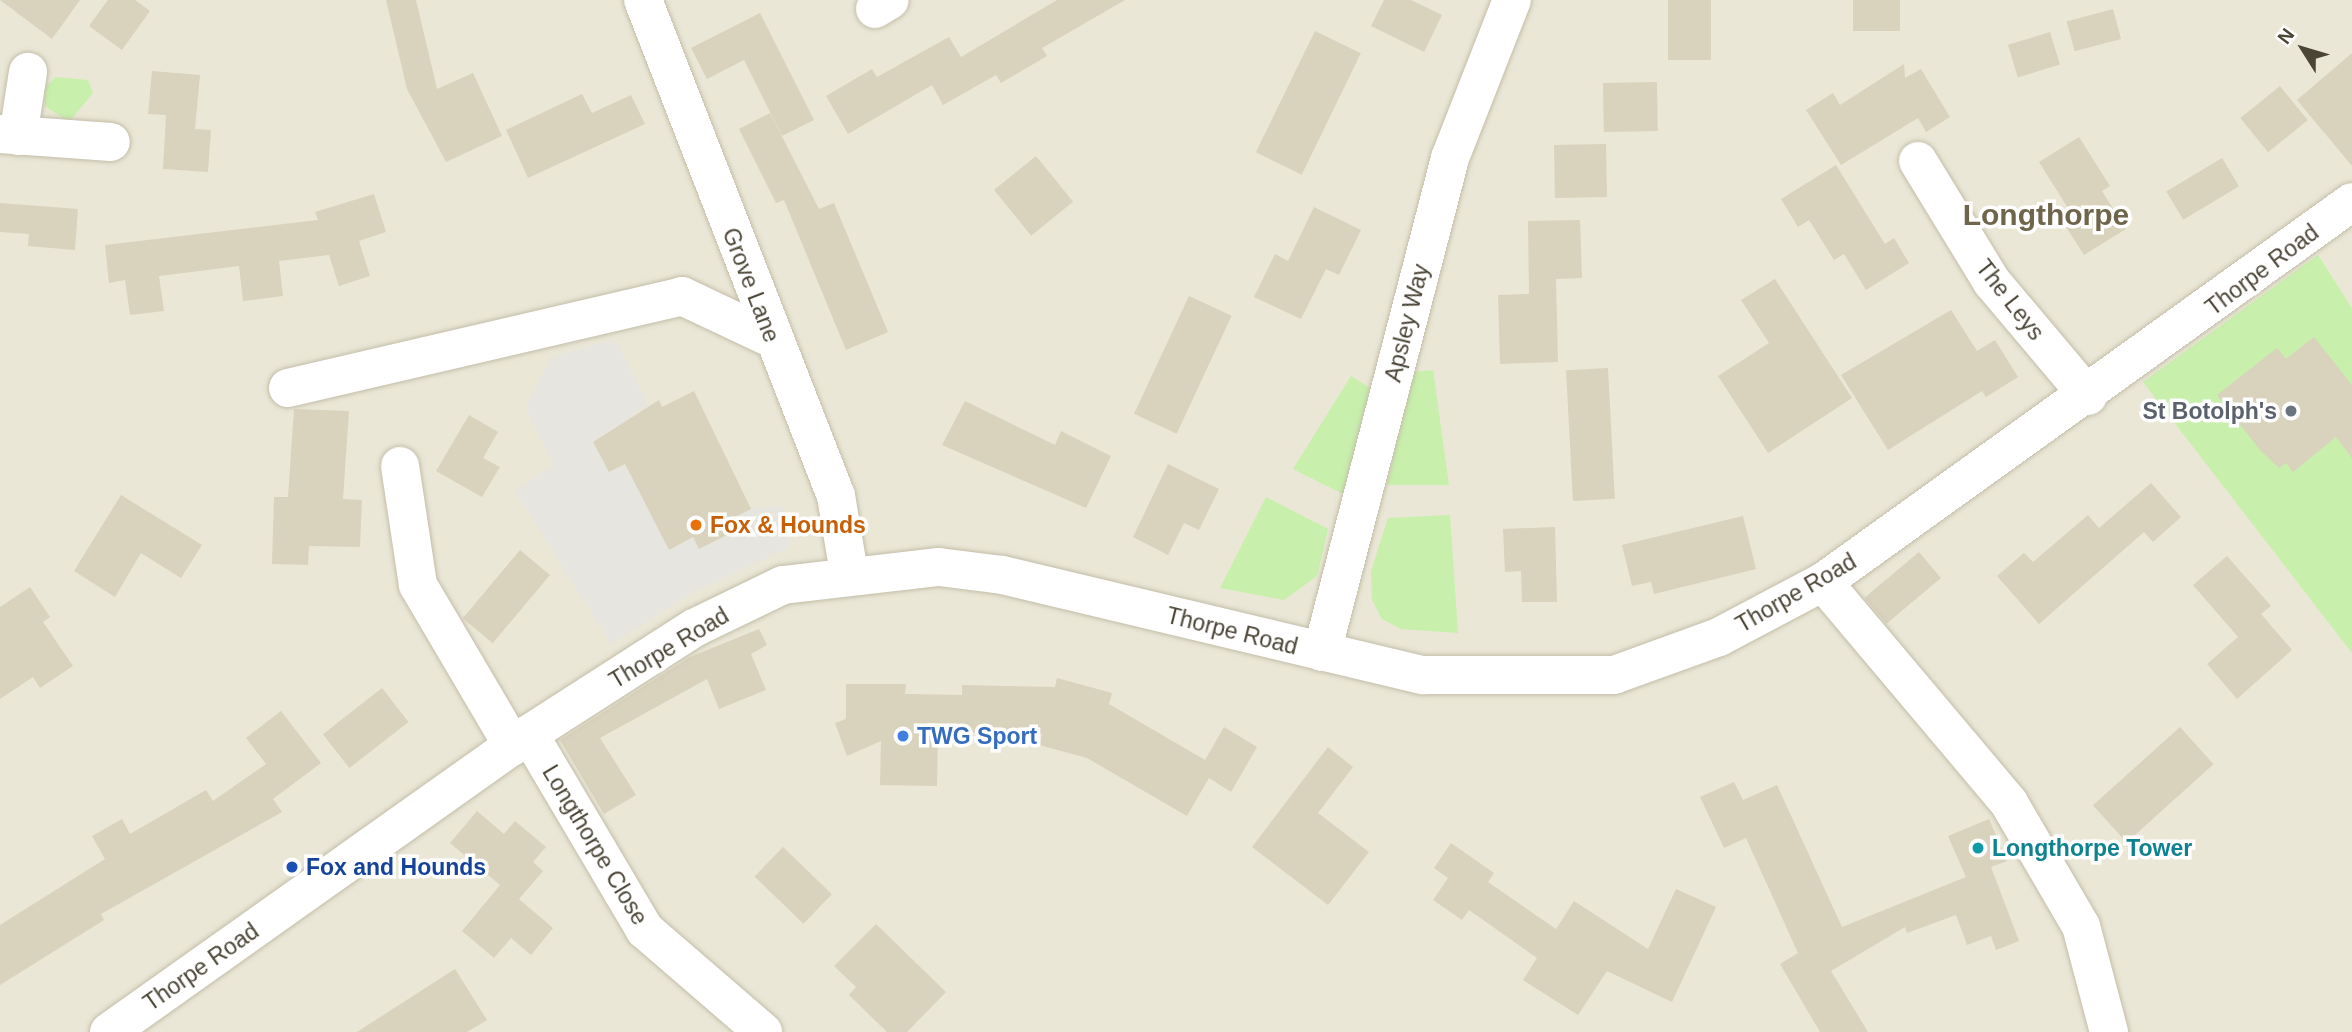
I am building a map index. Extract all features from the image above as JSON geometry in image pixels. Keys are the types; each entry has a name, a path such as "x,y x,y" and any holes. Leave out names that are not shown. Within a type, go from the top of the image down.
{"street":[{"name":"Grove Lane","path":"643,0 771,338 836,496 849,573"},
{"name":"Apsley Way","path":"1322,652 1450,158 1512,0"},
{"path":"27,72 9,136 111,142"},
{"name":"The Leys","path":"1919,161 1992,282 2088,396"},
{"name":"Thorpe Road","path":"109,1032 521,740 694,628 783,585 849,573 939,567 1002,575 1423,675 1614,675 1719,637 1823,582 2088,396 2352,202"},
{"path":"288,388 682,296 771,338"},
{"name":"Longthorpe Close","path":"400,466 418,585 645,930 763,1032"},
{"path":"1823,582 2009,803 2081,926 2109,1032"}],"shaded area":[{"path":"0,0 2352,0 2352,1032 0,1032"},
{"path":"614,339 649,406 632,414 635,421 593,442 609,472 625,464 669,550 693,537 699,549 729,534 723,523 751,509 783,506 790,547 694,592 611,644 515,491 553,465 526,407 552,357"}],"green space":[{"path":"56,77 88,80 93,93 69,122 45,106 44,88"},
{"path":"2318,255 2352,308 2352,653 2143,382"},
{"path":"1433,370 1449,485 1387,485 1412,372"},
{"path":"1351,376 1370,388 1347,496 1293,469"},
{"path":"1266,497 1328,529 1317,576 1284,600 1220,588"},
{"path":"1450,515 1458,633 1401,629 1382,619 1372,600 1371,571 1388,518"}],"building":[{"path":"0,0 80,0 52,39"},
{"path":"108,0 135,0 150,11 122,50 89,26"},
{"path":"386,0 416,0 437,89 473,73 502,136 446,162 407,89"},
{"path":"1057,0 1125,0 1042,48 1047,56 1001,83 996,75 943,105 932,85 848,134 826,96 872,69 877,77 949,37 961,57"},
{"path":"1384,0 1411,0 1442,15 1424,52 1371,26"},
{"path":"1668,0 1711,0 1711,60 1668,60"},
{"path":"1853,0 1900,0 1900,31 1853,31"},
{"path":"2113,9 2121,39 2075,51 2067,21"},
{"path":"760,13 814,120 782,136 744,60 707,79 691,48"},
{"path":"1315,31 1361,53 1302,175 1256,152"},
{"path":"2050,32 2060,65 2018,77 2008,45"},
{"path":"2352,53 2352,166 2297,100"},
{"path":"1904,64 1905,78 1921,69 1950,117 1926,132 1918,118 1841,165 1806,110 1833,93 1840,105"},
{"path":"152,71 200,75 195,129 211,130 208,172 163,169 166,115 148,114"},
{"path":"1657,82 1658,131 1604,132 1603,83"},
{"path":"2280,86 2308,120 2268,152 2240,118"},
{"path":"582,94 592,113 631,95 645,124 528,178 506,130"},
{"path":"770,113 819,209 834,203 888,332 846,350 784,200 776,203 739,129"},
{"path":"2079,137 2110,186 2102,191 2126,229 2084,255 2066,227 2076,221 2039,162"},
{"path":"1606,144 1607,197 1555,198 1554,145"},
{"path":"1036,156 1073,202 1031,236 994,190"},
{"path":"2222,158 2239,186 2183,220 2166,191"},
{"path":"1836,165 1885,244 1894,238 1909,263 1866,290 1844,254 1834,260 1809,220 1798,227 1781,199"},
{"path":"374,194 386,232 359,241 370,276 339,286 329,255 279,261 283,296 243,301 239,266 159,276 164,311 130,315 125,280 109,283 105,245 318,220 315,212"},
{"path":"0,203 78,209 75,250 28,246 29,234 0,232"},
{"path":"1314,207 1361,230 1339,275 1326,269 1301,319 1254,297 1275,254 1288,261"},
{"path":"1580,220 1582,278 1556,279 1558,362 1500,364 1498,295 1529,294 1528,221"},
{"path":"1775,279 1852,398 1768,453 1718,376 1769,343 1741,300"},
{"path":"1189,296 1232,316 1177,434 1134,414"},
{"path":"1951,310 1977,351 1995,340 2018,377 1986,397 1982,391 1888,450 1841,375"},
{"name":"St Botolph's","path":"2314,337 2352,385 2352,458 2336,437 2293,472 2286,463 2279,468 2260,450 2217,395 2277,348 2286,359"},
{"path":"1608,368 1615,499 1573,501 1566,370"},
{"path":"694,391 751,509 723,523 729,534 699,549 693,537 669,550 625,464 609,472 593,442 659,400 662,407"},
{"path":"965,401 1055,445 1061,431 1111,456 1086,508 942,445"},
{"path":"294,409 349,411 343,499 362,500 360,547 309,546 308,565 272,564 274,497 288,497"},
{"path":"469,415 498,432 483,458 500,467 482,497 436,471"},
{"path":"1168,464 1219,489 1199,530 1184,523 1168,555 1133,537"},
{"path":"2151,483 2181,517 2153,542 2144,532 2039,624 1997,576 2024,553 2033,562 2088,515 2099,528"},
{"path":"121,495 202,545 181,578 141,553 115,597 74,571"},
{"path":"1743,516 1756,569 1654,594 1651,582 1632,586 1622,545"},
{"path":"1555,527 1557,602 1522,602 1521,571 1505,572 1503,529"},
{"path":"520,550 550,575 493,643 463,618"},
{"path":"1919,552 1941,578 1886,624 1865,598"},
{"path":"2227,556 2271,606 2261,614 2292,650 2237,699 2207,664 2238,637 2193,585"},
{"path":"30,587 50,617 43,622 73,666 40,688 33,677 0,699 0,607"},
{"path":"759,629 767,645 751,654 766,690 719,709 707,679 600,738 636,795 604,814 560,740 690,657"},
{"path":"1057,678 1112,693 1109,704 1205,760 1224,727 1257,747 1231,792 1209,778 1187,816 1087,758 1039,745 1042,734 938,732 937,786 880,785 881,741 847,756 835,723 846,719 846,684 906,684 905,694 962,695 962,685 1055,687"},
{"path":"382,688 408,722 349,768 323,734"},
{"path":"281,711 321,763 273,799 282,812 101,914 104,920 0,985 0,925 105,859 92,836 122,819 130,834 206,790 213,801 266,764 246,738"},
{"path":"2180,727 2213,764 2127,842 2093,805"},
{"path":"1328,747 1353,767 1318,813 1369,852 1328,905 1252,847"},
{"path":"1734,782 1743,800 1777,785 1842,927 1966,877 1948,836 1989,819 2007,861 1991,867 2019,941 1996,950 1991,936 1967,945 1956,915 1907,933 1905,927 1831,971 1868,1032 1820,1032 1780,964 1798,953 1746,838 1724,848 1700,797"},
{"path":"477,811 504,834 515,821 546,847 533,862 543,871 519,899 553,928 531,955 511,938 494,958 462,931 500,885 450,843"},
{"path":"1451,843 1494,873 1488,882 1556,929 1574,901 1648,949 1676,889 1716,907 1672,1002 1607,971 1578,1015 1523,980 1537,958 1469,910 1462,920 1433,900 1448,878 1434,868"},
{"path":"783,847 832,894 803,924 755,876"},
{"path":"876,924 946,992 907,1032 887,1032 849,995 856,987 834,966"},
{"path":"455,969 487,1020 467,1032 357,1032"}],"place":[{"name":"St Botolph's","path":"2291,411"},
{"name":"Fox & Hounds","path":"696,525"},
{"name":"TWG Sport","path":"903,736"},
{"name":"Longthorpe Tower","path":"1978,848"},
{"name":"Fox and Hounds","path":"292,867"}],"district":[{"name":"Longthorpe","path":"2046,215"}]}
